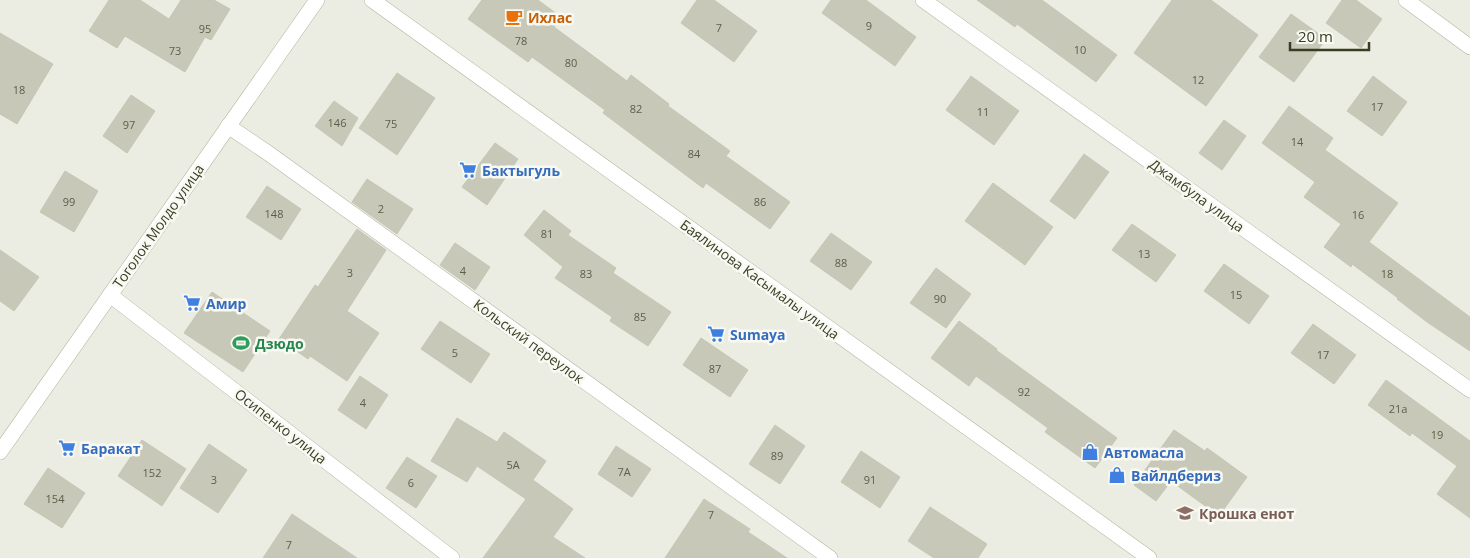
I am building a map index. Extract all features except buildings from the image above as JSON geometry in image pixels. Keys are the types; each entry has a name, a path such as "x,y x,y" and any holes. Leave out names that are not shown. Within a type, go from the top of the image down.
{"street":[{"name":"Тоголок Молдо улица","path":"0,452 317,0"},
{"name":"Баялинова Касымалы улица","path":"372,0 1149,558"},
{"name":"Джамбула улица","path":"923,0 1470,390"},
{"path":"1406,0 1470,47"},
{"name":"Кольский переулок","path":"228,126 830,558"},
{"name":"Осипенко улица","path":"110,294 452,558"}],"place":[{"name":"Ихлас","path":"514,17"},
{"name":"Бактыгуль","path":"468,170"},
{"name":"Амир","path":"192,303"},
{"name":"Sumaya","path":"716,334"},
{"name":"Дзюдо","path":"241,343"},
{"name":"Баракат","path":"67,448"},
{"name":"Автомасла","path":"1090,452"},
{"name":"Вайлдбериз","path":"1117,475"},
{"name":"Крошка енот","path":"1185,513"}]}
